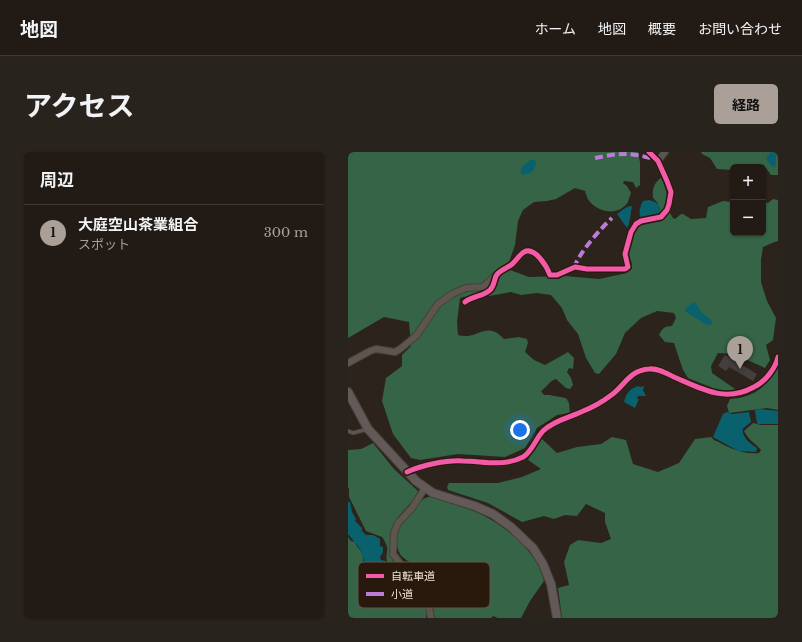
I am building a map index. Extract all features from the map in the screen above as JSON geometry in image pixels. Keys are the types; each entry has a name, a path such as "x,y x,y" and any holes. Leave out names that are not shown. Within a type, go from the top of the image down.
{"main road":[{"path":"348,392 368,429 425,488 438,495 475,506 489,512 502,520 523,538 538,556 548,573 556,618"}],"street":[{"path":"348,363 370,350 376,349 395,352 400,349 416,336 438,304 452,294 466,288 483,287 496,275 517,260 524,252 528,251 536,253 545,264 550,275 557,275 575,267 587,269 626,269 629,265 625,254 631,232 636,224 641,221 661,217 667,210 670,192 658,161 649,152"},
{"path":"658,161 665,152"},
{"path":"465,302 472,297 489,292 496,275"},
{"path":"408,472 418,467 462,461 496,463 511,462 525,456 543,431 561,420 602,402 612,395 626,379 642,370 649,369 662,371 710,392 723,395 746,392 758,386 772,370 778,357"},
{"path":"399,562 393,554 394,533 398,523 412,508 425,488"},
{"path":"429,608 431,618"}],"lane":[{"path":"348,431 353,433 368,429"}],"green space":[{"path":"348,152 638,152 640,162 640,185 636,188 633,182 624,181 623,183 627,186 631,193 628,202 620,209 615,211 604,211 599,209 589,201 585,191 575,188 556,199 534,202 523,210 518,221 515,245 508,265 510,270 529,277 565,276 599,279 627,273 632,263 627,256 637,226 652,222 660,213 658,204 653,198 653,191 655,184 662,177 668,198 668,210 675,219 681,214 691,219 706,218 708,207 723,201 730,202 730,236 766,236 766,203 768,203 773,199 778,200 778,241 763,247 761,260 761,282 767,301 776,318 773,340 766,345 770,360 765,368 734,354 718,353 711,366 712,373 735,389 734,392 718,390 688,378 683,370 674,343 665,342 659,335 664,328 672,326 676,318 674,313 657,311 641,318 625,333 616,354 599,374 595,373 586,358 578,334 567,320 562,308 551,295 537,293 521,295 511,292 489,296 485,291 460,298 457,322 458,335 465,336 492,331 498,333 504,339 519,337 527,339 528,343 525,352 534,360 545,365 568,352 574,358 573,369 569,368 567,372 573,385 570,389 566,388 556,379 541,391 544,395 566,398 569,403 570,413 557,415 537,428 525,448 505,457 458,454 420,460 411,458 393,434 382,401 386,378 402,366 402,355 411,346 409,322 384,317 348,338"},
{"path":"701,152 778,152 778,175 771,175 766,168 766,164 730,164 730,170 717,169 710,158"},
{"path":"778,368 778,410 767,408 729,413 727,406 730,399 752,394 769,381"},
{"path":"753,423 761,425 778,425 778,618 562,618 558,588 569,585 564,562 570,545 578,540 601,543 611,539 605,522 605,513 586,504 577,516 565,515 554,519 544,516 522,522 488,503 448,490 447,487 449,483 498,483 522,477 541,469 528,460 542,439 557,453 577,447 601,444 612,437 626,440 633,464 658,472 679,463 695,439 711,437 714,440 735,450 746,453 759,453 761,450 744,431"},
{"path":"373,443 394,469 418,491 411,503 395,521 393,526 391,541 393,562 388,562 386,558 387,547 382,537 366,531 349,497 348,450 361,449"},
{"path":"434,496 490,519 517,539 525,547 538,565 544,581 530,601 521,618 498,618 493,616 491,618 435,618 433,608 490,608 490,562 410,562 400,554 396,539 398,527 420,502"},
{"path":"348,537 351,541 355,542 363,557 363,562 358,562 358,608 426,608 426,618 348,618"}],"water":[{"path":"771,152 776,152 776,165 773,167 766,158"},
{"path":"531,160 535,160 536,162 532,172 521,174 523,166"},
{"path":"649,200 659,205 660,212 655,215 640,217 640,209 643,201"},
{"path":"632,206 629,224 627,228 617,214"},
{"path":"695,302 701,312 712,321 711,325 705,324 685,311 685,309"},
{"path":"638,386 644,386 643,390 646,396 638,396 637,399 639,399 635,408 624,402 628,392"},
{"path":"760,409 778,411 778,424 758,424 755,410"},
{"path":"727,412 732,414 749,412 751,422 743,429 743,432 747,440 757,448 756,452 738,451 713,437 723,414"},
{"path":"348,502 350,502 352,512 356,519 355,521 362,528 362,531 366,535 373,535 380,539 380,546 383,547 383,552 380,557 381,560 386,562 364,562 360,549 348,534"}],"building":[{"path":"725,355 757,374 753,381 729,367 726,371 718,366"}],"marked path":[{"path":"595,158 624,154 638,155 653,159"},
{"path":"574,268 585,248 612,218"}],"cycle path":[{"path":"465,302 471,298 485,294 490,290 496,276 511,265 522,253 528,251 540,258 550,275 557,275 575,267 587,269 625,269 628,267 625,254 631,232 636,224 641,221 661,217 667,210 669,204 671,192 667,181 658,161 649,152"},
{"path":"407,472 420,467 442,462 471,461 501,463 523,457 529,452 540,434 547,428 556,422 607,399 636,372 642,370 659,370 704,390 723,394 733,394 743,392 762,382 772,370 778,357"}],"place":[{"name":"大庭空山茶業組合","path":"740,369"}]}
